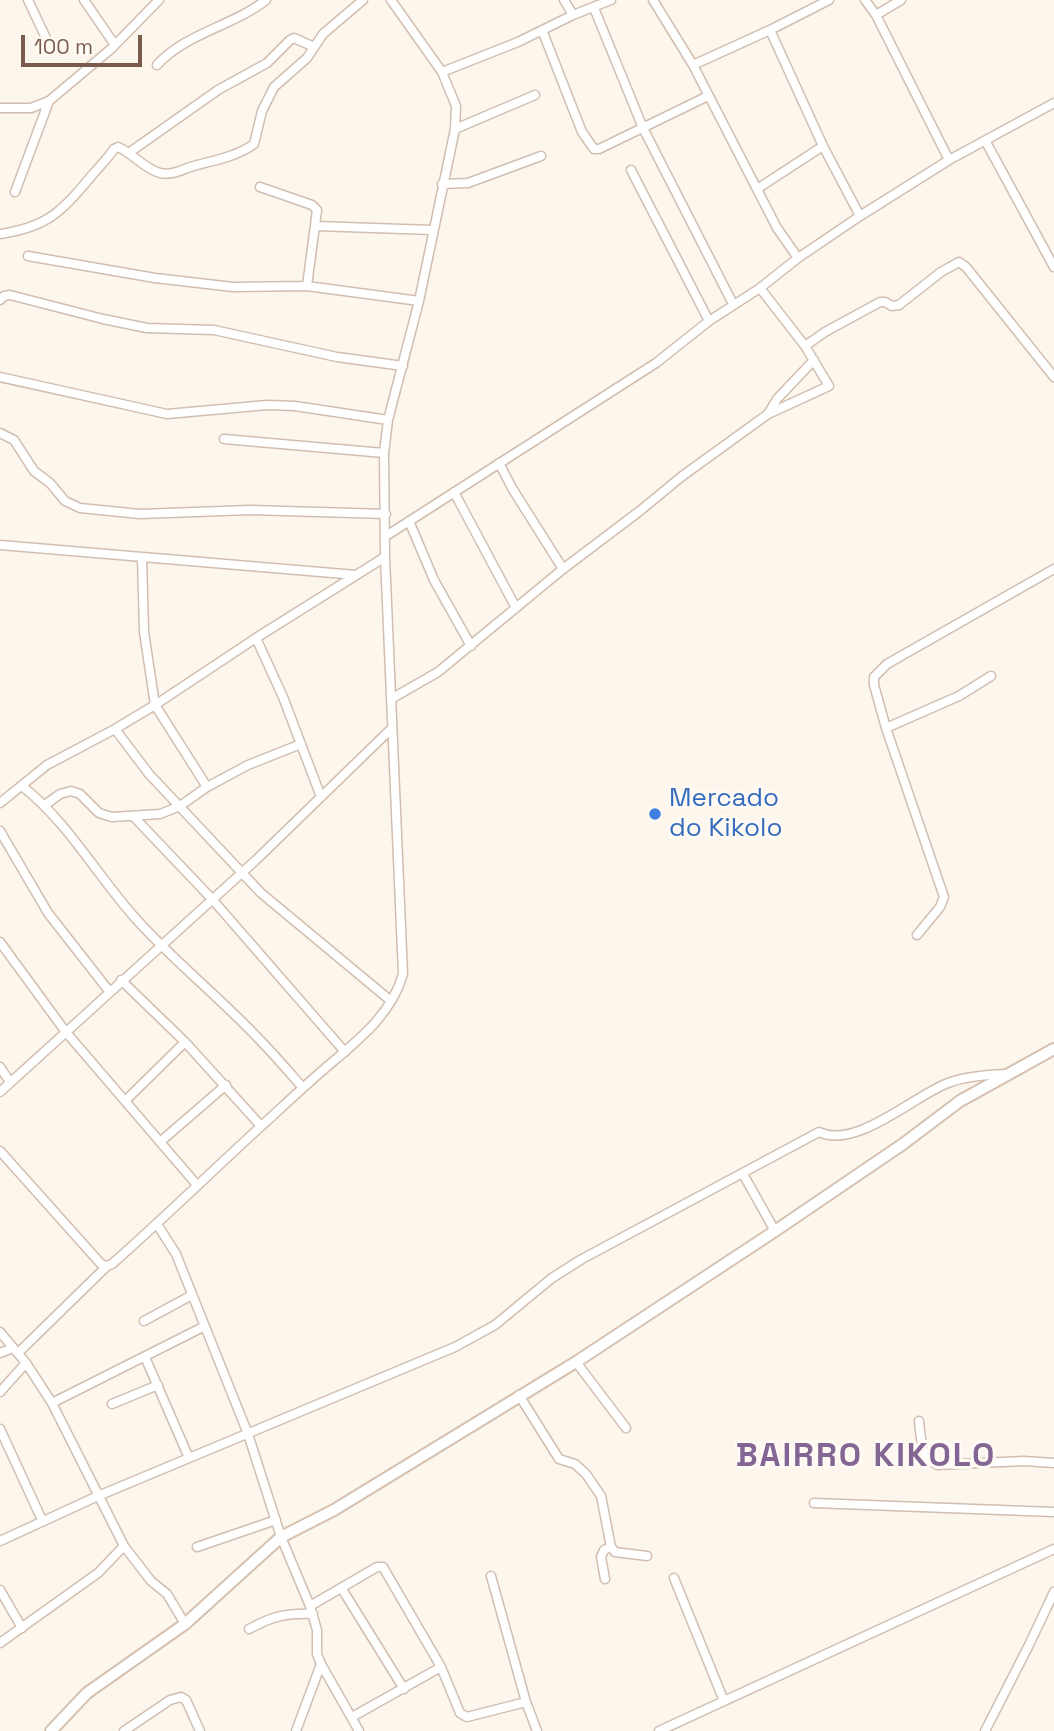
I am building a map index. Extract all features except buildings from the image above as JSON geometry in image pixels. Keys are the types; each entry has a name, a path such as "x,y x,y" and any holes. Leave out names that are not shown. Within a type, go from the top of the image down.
{"street":[{"path":"29,0 46,38"},
{"path":"85,0 115,45"},
{"path":"0,108 31,108 49,101 115,45 159,0"},
{"path":"157,65 191,40 247,15 266,0"},
{"path":"0,234 15,232 48,219 70,203 118,147 160,173 174,174 219,161 247,149 254,144 262,111 271,91 307,58 323,34 363,0"},
{"path":"0,1353 15,1350 107,1266 158,1224 261,1126 345,1052 376,1021 398,989 402,974 384,453 388,420 419,301 455,129 456,106 442,72 391,0"},
{"path":"564,0 573,15"},
{"path":"442,72 506,48 573,15 611,0"},
{"path":"653,0 693,65 777,228 798,258"},
{"path":"693,65 828,0"},
{"path":"865,0 876,15 949,160"},
{"path":"876,15 901,0"},
{"path":"594,8 643,128 733,304"},
{"path":"542,30 582,132 594,149 599,149 708,96"},
{"path":"770,30 823,146 860,216"},
{"path":"130,152 218,90 267,63 290,40 294,38 314,47"},
{"path":"455,129 535,95"},
{"path":"15,192 49,101"},
{"path":"386,536 656,363 709,321 860,216 949,160 1054,103"},
{"path":"986,142 1054,267"},
{"path":"757,188 823,146"},
{"path":"442,184 468,183 541,156"},
{"path":"631,170 709,321"},
{"path":"260,187 312,205 317,210 307,286"},
{"path":"316,226 432,230"},
{"path":"27,256 117,273 233,287 307,286 419,301"},
{"path":"805,346 880,302 899,305 941,272 959,262 966,267 1054,377"},
{"path":"391,699 438,671 681,477 768,414 829,386 805,346 760,288"},
{"path":"0,300 10,295 147,328 214,330 337,357 402,366"},
{"path":"768,414 777,399 814,360"},
{"path":"0,377 167,414 267,405 388,420"},
{"path":"0,433 14,440 34,471 50,483 65,501 80,508 140,514 250,510 386,514"},
{"path":"224,439 384,453"},
{"path":"499,463 563,569"},
{"path":"454,492 516,608"},
{"path":"409,521 434,580 471,646"},
{"path":"0,545 356,575"},
{"path":"1,801 47,765 155,705 386,557"},
{"path":"142,558 144,632 155,705 207,787"},
{"path":"917,935 940,907 944,897 886,727 874,685 877,672 1054,569"},
{"path":"256,638 283,697 321,797"},
{"path":"886,727 959,696 992,676"},
{"path":"115,729 149,774 261,892 391,1001"},
{"path":"0,1091 242,872 392,729"},
{"path":"45,804 60,794 71,791 80,794 99,813 112,817 160,814 180,806 207,787 258,760 301,744"},
{"path":"22,786 45,804 87,854 124,905 160,945 255,1035 303,1088"},
{"path":"134,817 212,899 345,1052"},
{"path":"0,831 48,913 108,992"},
{"path":"0,942 65,1031 197,1185"},
{"path":"121,980 185,1042 261,1126"},
{"path":"125,1101 185,1042"},
{"path":"51,1731 87,1693 185,1624 281,1537 334,1510 576,1362 903,1144 960,1101 1054,1049"},
{"path":"0,1068 10,1082"},
{"path":"0,1541 98,1496 455,1347 495,1325 552,1278 582,1259 819,1132 827,1136 844,1134 883,1120 945,1083 1007,1074"},
{"path":"160,1142 226,1085"},
{"path":"0,1151 107,1266"},
{"path":"743,1174 775,1231"},
{"path":"158,1224 176,1254 248,1434 281,1537 312,1610 317,1630 317,1654 359,1731"},
{"path":"144,1321 192,1295"},
{"path":"52,1403 205,1326"},
{"path":"0,1332 26,1363 52,1403 124,1546 150,1581 167,1594 185,1624"},
{"path":"145,1357 189,1458"},
{"path":"576,1362 626,1428"},
{"path":"0,1392 26,1363"},
{"path":"112,1404 158,1385"},
{"path":"519,1395 559,1459 575,1464 586,1474 601,1496 611,1547 615,1552 646,1556"},
{"path":"919,1421 925,1455 937,1465 1024,1461 1054,1463"},
{"path":"0,1429 42,1520"},
{"path":"814,1503 1054,1512"},
{"path":"197,1547 276,1520"},
{"path":"0,1643 98,1573 124,1546"},
{"path":"605,1579 601,1558 604,1550 611,1547"},
{"path":"659,1731 1054,1549"},
{"path":"249,1629 272,1617 312,1610 377,1567 383,1567 441,1667 460,1713 464,1716 526,1702"},
{"path":"491,1576 526,1702 537,1731"},
{"path":"674,1578 724,1701"},
{"path":"342,1589 404,1689"},
{"path":"0,1590 22,1628"},
{"path":"985,1731 1054,1592"},
{"path":"296,1731 321,1664"},
{"path":"352,1717 441,1667"},
{"path":"124,1731 170,1700 181,1697 186,1700 200,1731"}],"place":[{"name":"Mercado do Kikolo","path":"655,814"}],"district":[{"name":"BAIRRO KIKOLO","path":"866,1457"}]}
